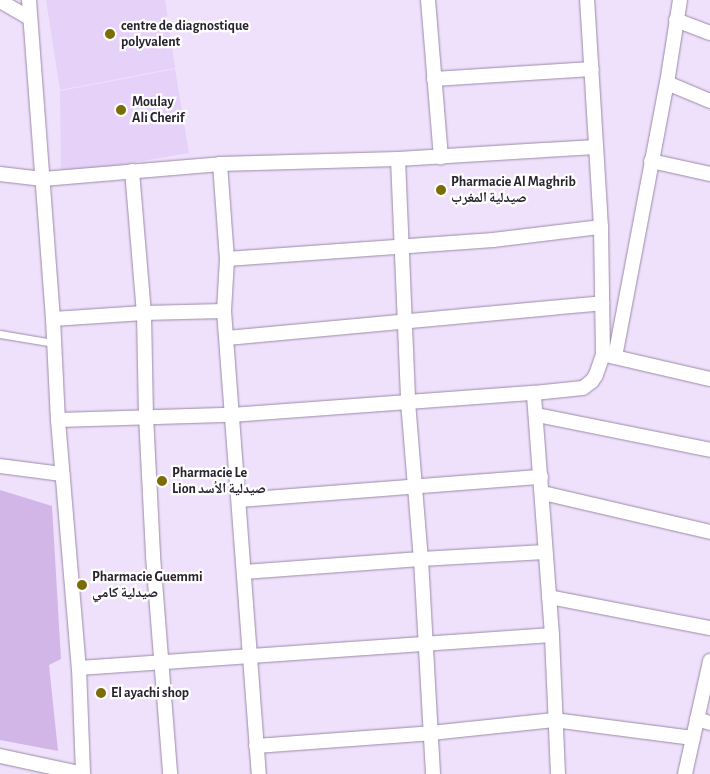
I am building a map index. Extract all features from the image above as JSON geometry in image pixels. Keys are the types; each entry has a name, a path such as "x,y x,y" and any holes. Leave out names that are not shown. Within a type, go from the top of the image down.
{"street":[{"path":"0,756 83,774 78,668 58,420 53,319 29,0"},
{"path":"428,0 441,157"},
{"path":"587,0 602,228 602,303 609,356"},
{"path":"58,420 231,415 534,393 583,388 592,382 609,356 652,161 680,0"},
{"path":"0,1 30,18"},
{"path":"676,20 710,33"},
{"path":"434,79 592,69"},
{"path":"667,83 710,101"},
{"path":"0,174 43,179 220,164 398,159 596,147"},
{"path":"398,159 408,402 433,774"},
{"path":"652,161 710,174"},
{"path":"220,164 226,259 224,311 231,415 240,500 259,774"},
{"path":"132,171 144,312 146,416 170,774"},
{"path":"226,259 493,240 602,228"},
{"path":"226,338 602,303"},
{"path":"53,319 144,312 224,311"},
{"path":"609,356 710,379"},
{"path":"534,393 543,493 545,552 552,635 554,720 558,774"},
{"path":"537,415 710,450"},
{"path":"0,466 62,474"},
{"path":"240,500 541,476"},
{"path":"543,493 710,532"},
{"path":"244,572 545,552"},
{"path":"549,597 710,628"},
{"path":"78,668 552,635"},
{"path":"685,774 693,738 704,721 710,661"},
{"path":"256,746 431,733 554,720 693,738"}],"lane":[{"path":"0,334 54,342"}],"shaded area":[{"name":"centre de diagnostique polyvalent","path":"46,0 165,0 175,68 60,90"},
{"name":"Moulay Ali Cherif","path":"175,69 189,153 61,175 60,91"},
{"path":"0,490 52,506 61,659 49,665 58,751 0,740"}],"place":[{"name":"centre de diagnostique polyvalent","path":"110,34"},
{"name":"Moulay Ali Cherif","path":"121,110"},
{"name":"Pharmacie Al Maghrib صيدلية المغرب","path":"441,190"},
{"name":"Pharmacie Le Lion صيدلية الأسد","path":"162,481"},
{"name":"Pharmacie Guemmi صيدلية كامي","path":"82,585"},
{"name":"El ayachi shop","path":"101,693"}]}
